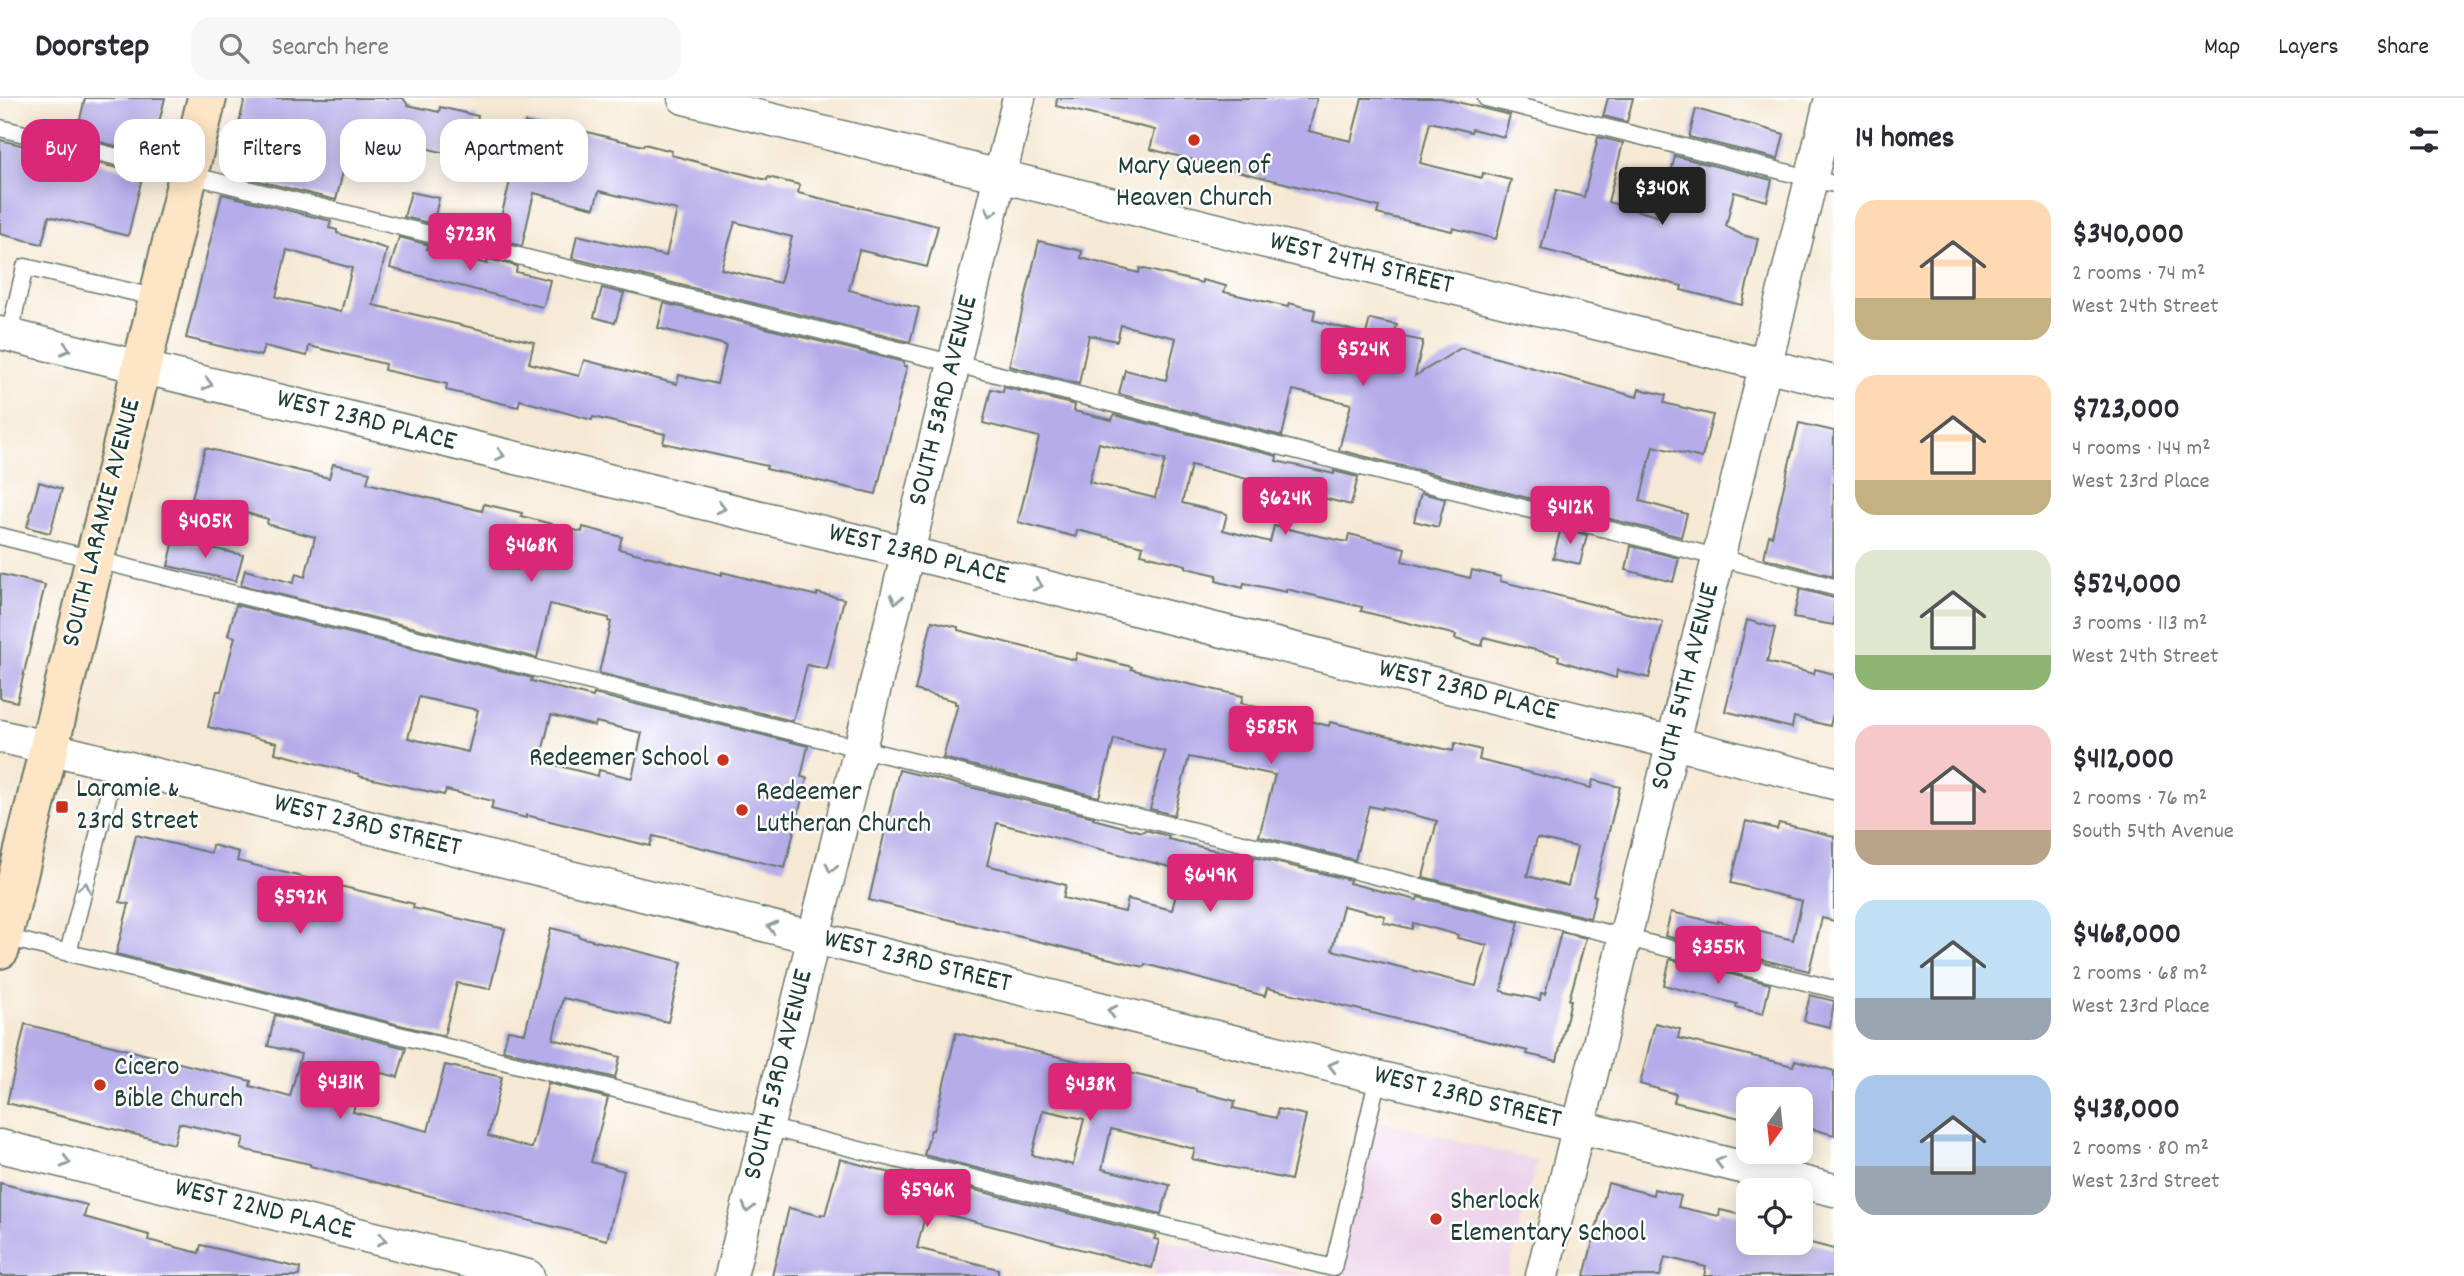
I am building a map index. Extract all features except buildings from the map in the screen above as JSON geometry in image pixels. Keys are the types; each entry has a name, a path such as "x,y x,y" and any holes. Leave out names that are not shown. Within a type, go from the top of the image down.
{"main road":[{"name":"SOUTH LARAMIE AVENUE","path":"202,119 207,98"},
{"name":"SOUTH LARAMIE AVENUE","path":"1,941 186,182"}],"street":[{"name":"WEST 24TH STREET","path":"684,98 1834,382"},
{"name":"SOUTH 53RD AVENUE","path":"731,1276 1019,98"},
{"name":"SOUTH 54TH AVENUE","path":"1542,1276 1765,365 1822,181 1831,98"},
{"name":"WEST 23RD PLACE","path":"4,334 908,553 1834,783"},
{"name":"WEST 23RD STREET","path":"0,736 1834,1190"},
{"name":"WEST 22ND PLACE","path":"0,1146 528,1276"}],"lane":[{"path":"1486,98 1822,181"},
{"path":"0,128 114,156"},
{"path":"205,179 954,364 1834,587"},
{"path":"4,334 25,267 158,298"},
{"path":"0,536 1834,989"},
{"path":"68,953 116,765"},
{"path":"1,941 68,953 1333,1268 1378,1077"}],"shaded area":[{"name":"Sherlock Elementary School","path":"1377,1120 1537,1161 1507,1276 1336,1276"},
{"path":"1162,1239 1309,1276 1153,1276"}],"place":[{"name":"Mary Queen of Heaven Church","path":"1194,140"},
{"name":"Redeemer School","path":"723,760"},
{"name":"Laramie & 23rd Street","path":"62,807"},
{"name":"Redeemer Lutheran Church","path":"742,810"},
{"name":"Cicero Bible Church","path":"100,1085"},
{"name":"Sherlock Elementary School","path":"1436,1219"}]}
